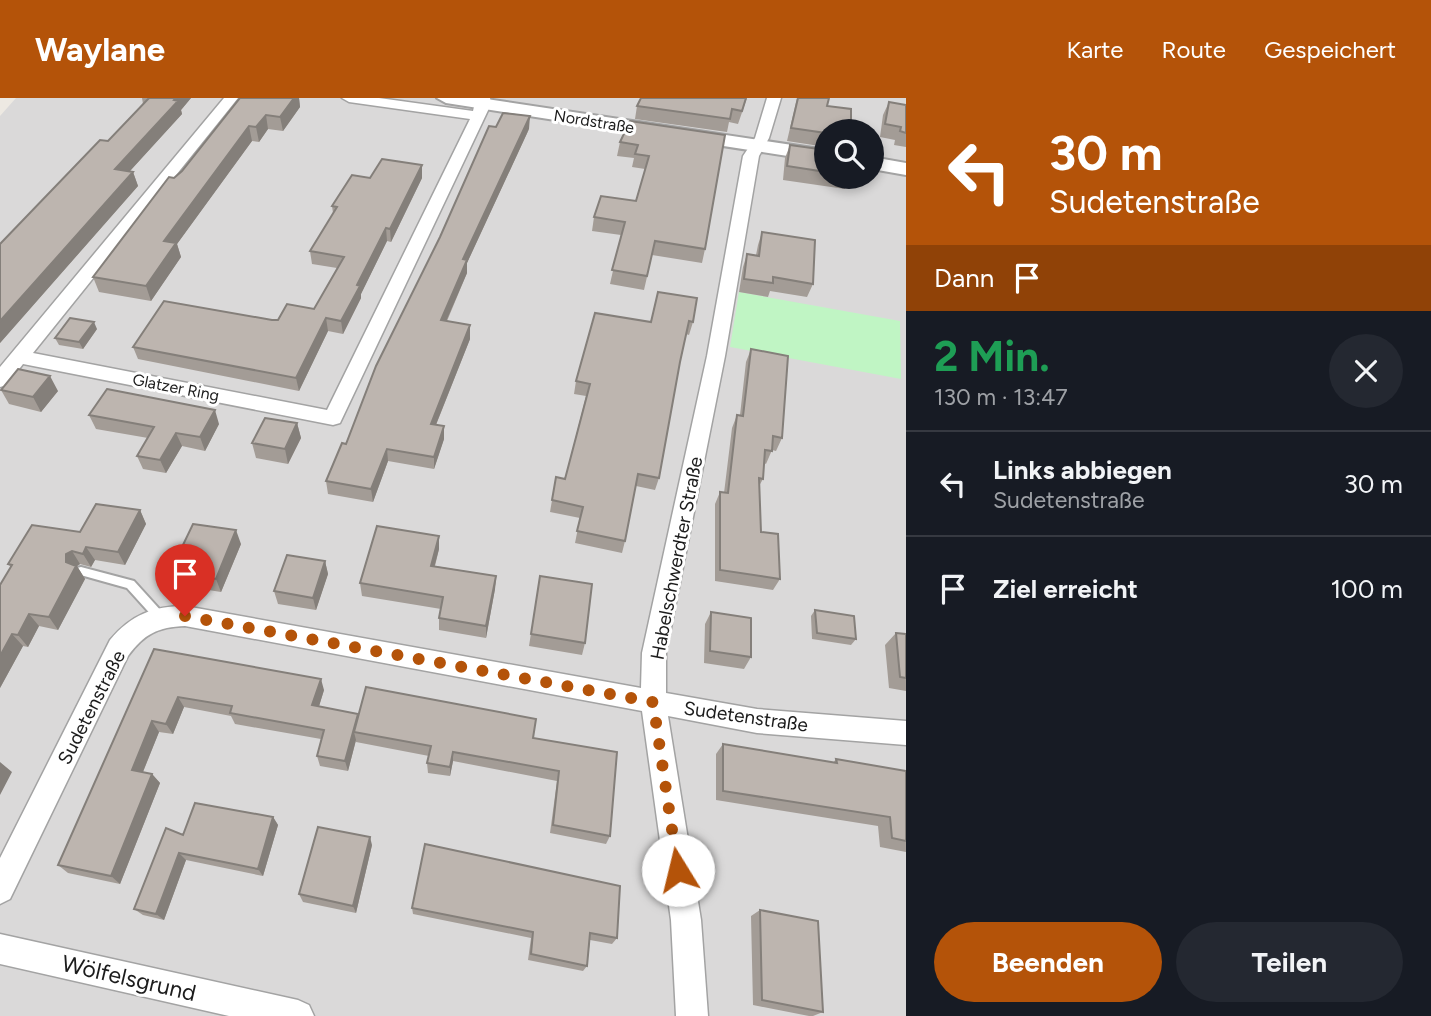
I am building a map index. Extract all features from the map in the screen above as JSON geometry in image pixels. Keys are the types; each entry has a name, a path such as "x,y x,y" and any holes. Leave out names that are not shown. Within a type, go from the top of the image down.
{"street":[{"path":"349,98 482,106"},
{"name":"Nordstraße","path":"446,98 482,106 814,154"},
{"name":"Habelschwerdter Straße","path":"692,1016 686,920 653,702 654,653 716,356 751,156 762,138 774,98"},
{"path":"0,380 230,99"},
{"name":"Glatzer Ring","path":"19,357 333,418 482,106"},
{"path":"884,165 906,169"},
{"name":"Sudetenstraße","path":"0,889 119,648 134,628 159,616 185,616 758,721 906,733"},
{"name":"Wölfelsgrund","path":"0,949 298,1016"}],"lane":[{"path":"81,571 130,584 159,616"}],"shaded area":[{"path":"16,98 906,98 906,1016 0,1016 0,116"}],"green space":[{"path":"739,292 900,321 901,379 730,347"}],"building":[{"path":"149,98 176,98 174,100 178,101 115,169 133,172 0,321 0,244 100,140 108,141"},
{"path":"240,98 294,98 280,117 266,115 256,127 249,126 164,241 176,243 146,286 93,277 169,177 174,178 182,171"},
{"path":"641,98 746,98 742,111 732,109 730,119 637,106"},
{"path":"798,98 829,98 827,106 851,109 851,119 814,119 814,131 791,128"},
{"path":"889,102 906,105 906,133 900,131 901,127 885,124"},
{"path":"503,113 530,116 463,259 467,260 441,320 470,325 431,424 444,426 434,457 387,449 371,489 326,481 342,443 346,444 376,366 440,237 489,126 496,127"},
{"path":"630,121 725,135 705,249 655,241 647,276 612,270 625,222 594,217 601,196 636,201 649,156 635,154 638,145 620,142"},
{"path":"790,145 814,148 814,170 787,166"},
{"path":"382,159 422,165 390,229 386,228 341,321 326,318 296,378 133,347 164,301 272,320 278,320 287,304 314,309 344,257 310,251 337,207 332,206 352,175 370,178"},
{"path":"762,232 815,240 813,284 773,277 773,283 744,279 747,254 759,256"},
{"path":"658,292 697,298 693,322 689,321 680,362 659,478 638,474 625,541 577,531 583,507 552,500 556,477 565,479 590,384 576,381 595,313 651,322"},
{"path":"70,318 94,322 79,342 55,338"},
{"path":"751,349 788,356 782,438 773,436 772,451 765,450 763,479 759,478 761,532 778,534 780,579 720,570 720,492 728,493 737,415 743,416"},
{"path":"18,369 50,376 33,397 1,390"},
{"path":"107,389 215,410 200,437 176,433 160,460 137,456 154,427 89,415"},
{"path":"265,418 297,423 285,449 252,443"},
{"path":"96,504 140,510 118,552 86,547 83,554 72,551 66,554 66,562 76,566 49,617 29,614 18,635 12,634 0,656 0,585 12,565 8,564 32,525 80,532"},
{"path":"193,524 236,530 216,579 170,572"},
{"path":"377,526 439,536 431,566 496,576 486,626 439,618 443,597 360,583"},
{"path":"287,555 325,561 313,598 274,591"},
{"path":"540,576 592,584 585,643 531,634"},
{"path":"815,610 854,616 856,639 817,633"},
{"path":"711,612 751,618 751,657 710,651"},
{"path":"896,633 906,634 906,678 900,677"},
{"path":"154,649 321,679 312,705 358,714 345,761 317,756 324,730 230,713 232,706 178,697 166,724 152,721 132,770 152,774 111,876 58,865"},
{"path":"366,687 536,719 533,738 617,752 610,836 553,825 559,771 453,752 450,767 427,763 431,746 354,732"},
{"path":"723,744 837,763 836,759 906,771 906,841 892,838 890,817 723,791"},
{"path":"195,803 273,817 258,869 179,853 156,914 134,909 166,828 183,835"},
{"path":"318,827 370,837 353,906 299,894"},
{"path":"425,844 620,886 617,938 590,933 587,966 531,954 533,932 412,908"},
{"path":"760,910 818,921 823,1012 762,1000"}],"route":[{"path":"185,616 653,702 678,870"}]}
